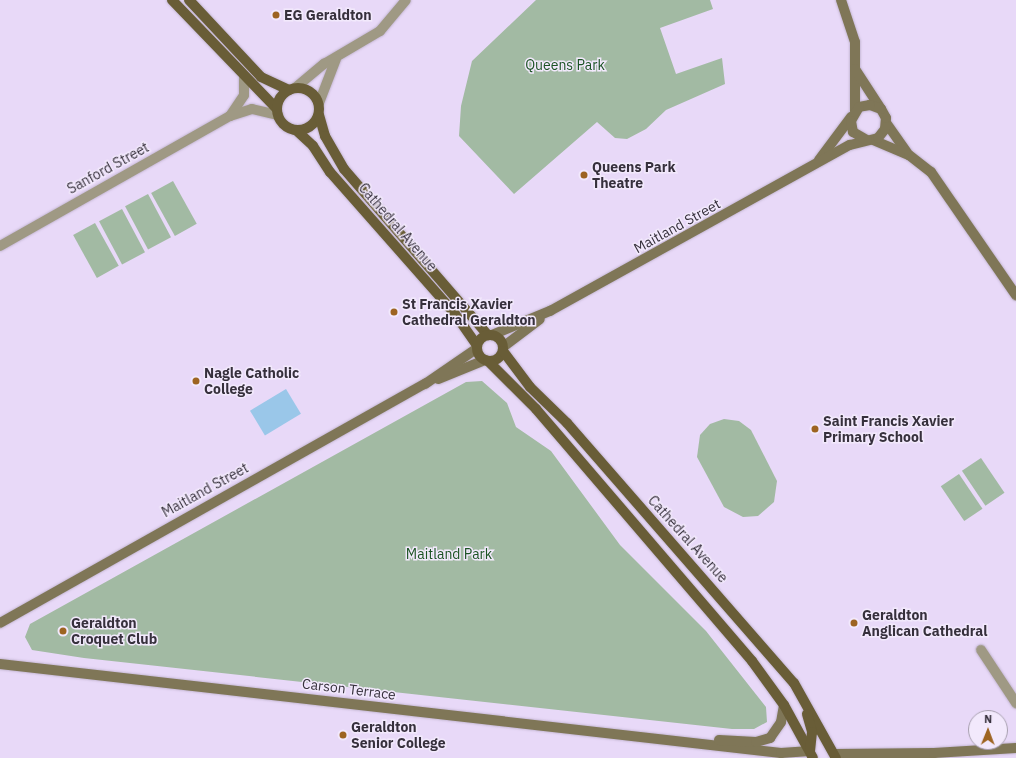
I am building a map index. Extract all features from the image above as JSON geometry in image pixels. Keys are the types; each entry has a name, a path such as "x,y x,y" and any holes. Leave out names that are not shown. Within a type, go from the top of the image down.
{"main road":[{"path":"172,0 277,112 284,126 296,130 308,128 319,115 319,103 307,90 292,89 260,77 190,0"},
{"path":"841,0 854,42 854,132 870,140 909,155"},
{"path":"855,69 881,109 887,124 909,155 941,184 1016,295"},
{"path":"277,112 280,98 292,89"},
{"path":"854,113 870,104 881,109"},
{"name":"Maitland Street","path":"817,163 854,113"},
{"name":"Cathedral Avenue","path":"319,115 330,147 344,168 503,349 530,387 750,630 794,683 836,756"},
{"path":"870,140 882,134 887,124"},
{"name":"Cathedral Avenue","path":"296,130 313,146 330,172 455,314 476,347 487,361"},
{"name":"Maitland Street","path":"490,335 550,311 850,145 870,140"},
{"name":"Maitland Street","path":"503,349 550,311"},
{"path":"476,347 490,335"},
{"name":"Maitland Street","path":"0,623 425,384 476,347"},
{"path":"487,361 496,360 503,349"},
{"path":"487,361 536,409 735,641 784,705 812,754"},
{"name":"Maitland Street","path":"425,384 487,361"},
{"path":"735,641 750,630"},
{"name":"Carson Terrace","path":"0,664 695,741 788,754 812,754"},
{"path":"794,683 810,722 812,754"},
{"name":"Carson Terrace","path":"695,741 756,742 770,738 781,722 784,705"},
{"path":"836,756 934,753 1016,748"},
{"path":"913,758 934,753"}],"street":[{"path":"292,89 380,31 406,0"},
{"path":"319,103 336,59"},
{"name":"Sanford Street","path":"230,116 244,95 244,78"},
{"name":"Sanford Street","path":"0,246 230,116 252,109 277,112"},
{"path":"981,650 1016,703"}],"green space":[{"name":"Queens Park","path":"536,0 710,0 713,9 660,28 676,74 722,58 725,84 666,110 646,129 627,139 615,138 597,122 514,194 459,136 461,106 472,61"},
{"path":"173,181 197,224 175,236 151,193"},
{"path":"148,194 171,237 148,249 125,206"},
{"path":"122,209 145,252 122,264 99,221"},
{"path":"95,223 119,266 97,278 73,235"},
{"name":"Maitland Park","path":"482,381 507,403 516,427 551,451 620,545 706,631 766,707 767,722 754,729 732,729 84,658 32,650 25,637 30,624 466,382"},
{"path":"724,419 739,421 751,430 777,481 774,502 758,516 743,517 724,507 697,457 700,435 710,424"},
{"path":"981,458 1004,493 985,506 962,471"},
{"path":"959,474 982,509 964,521 941,486"}],"water":[{"path":"286,389 301,414 265,435 250,411"}],"place":[{"name":"EG Geraldton","path":"276,15"},
{"name":"Queens Park Theatre","path":"584,175"},
{"name":"St Francis Xavier Cathedral Geraldton","path":"394,312"},
{"name":"Nagle Catholic College","path":"196,381"},
{"name":"Saint Francis Xavier Primary School","path":"815,429"},
{"name":"Geraldton Anglican Cathedral","path":"854,623"},
{"name":"Geraldton Croquet Club","path":"63,631"},
{"name":"Geraldton Senior College","path":"343,735"}]}
